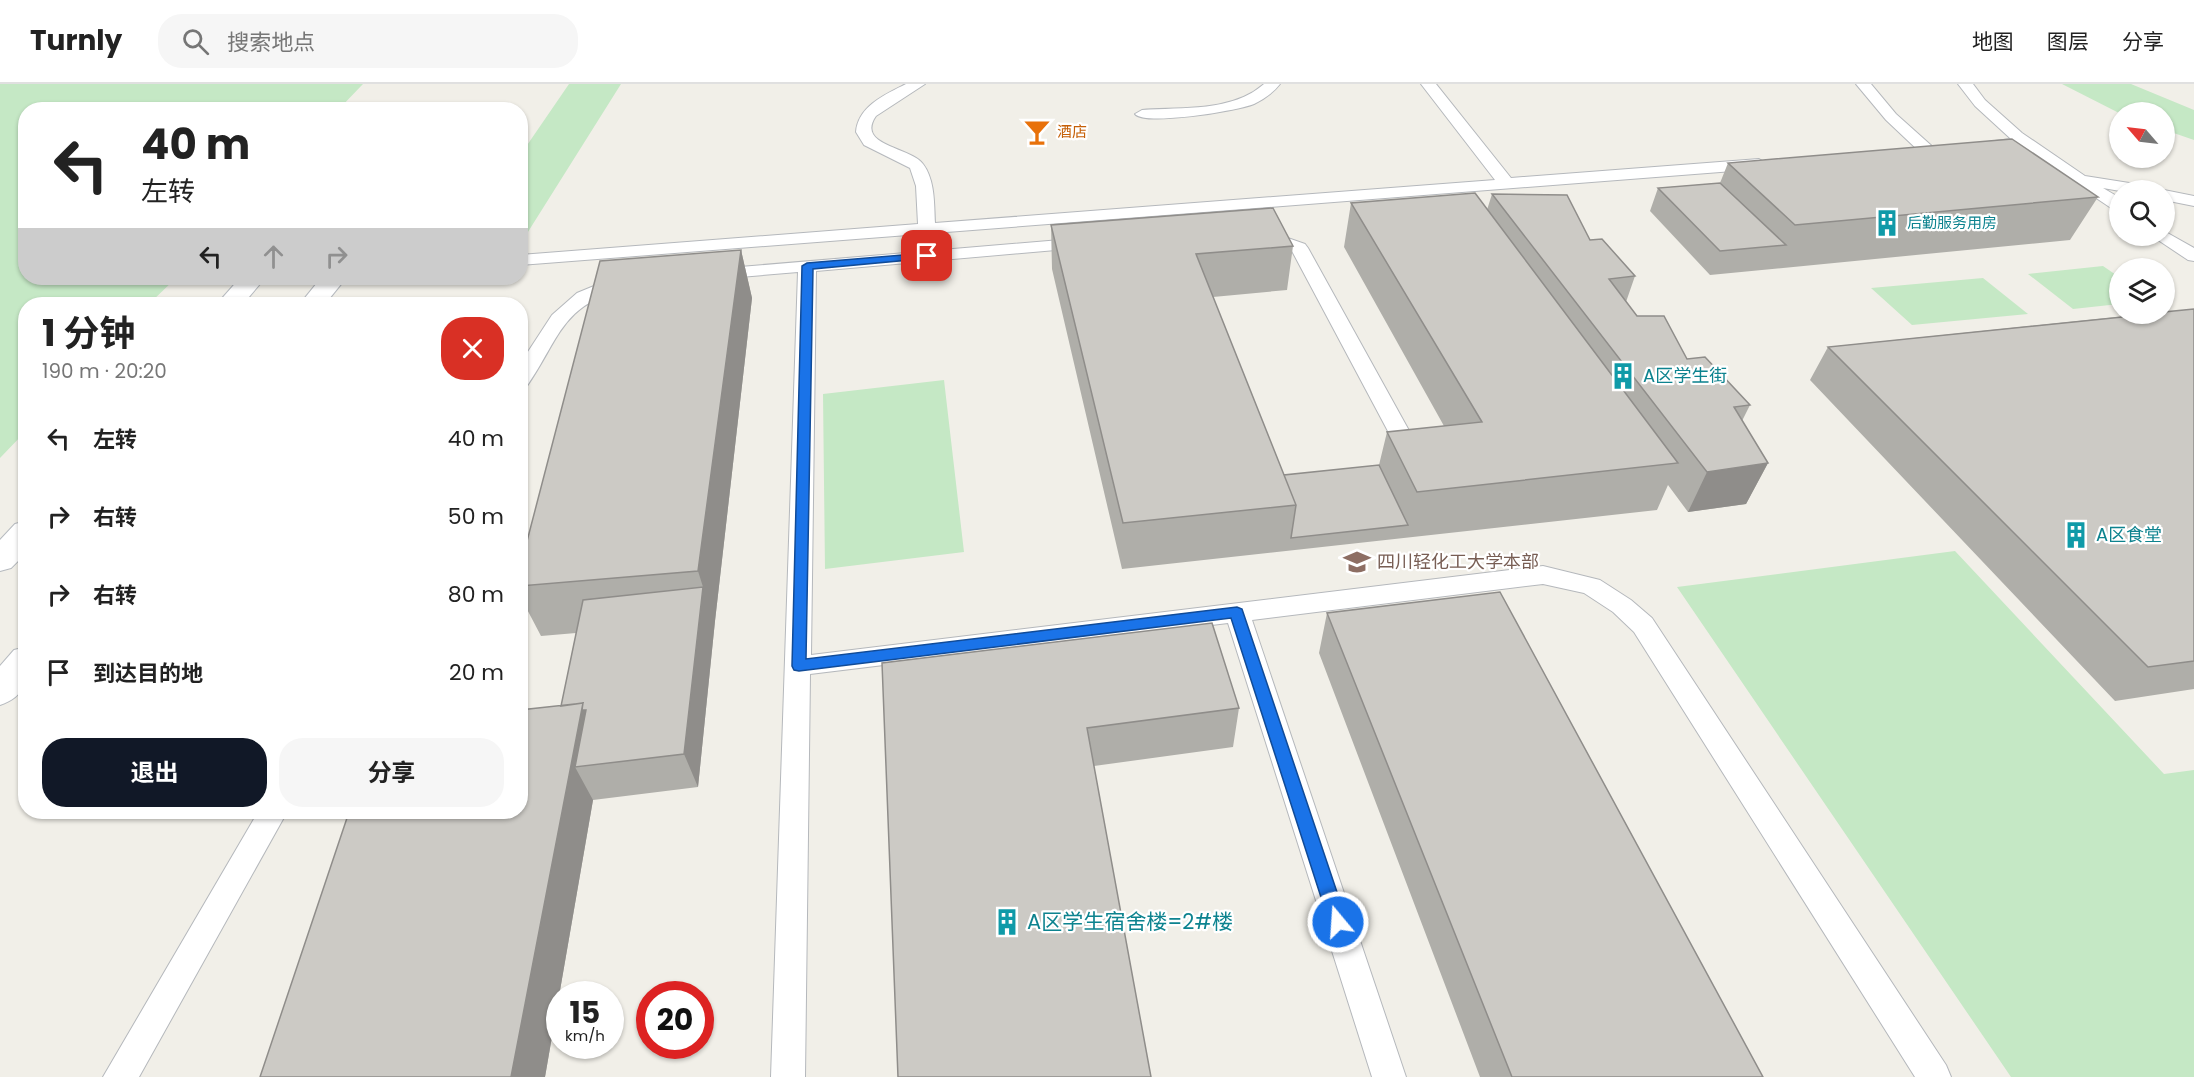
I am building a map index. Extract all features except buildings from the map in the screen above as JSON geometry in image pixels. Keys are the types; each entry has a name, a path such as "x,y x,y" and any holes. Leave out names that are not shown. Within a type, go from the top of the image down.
{"main road":[{"path":"235,297 247,285"},
{"path":"318,297 328,285"},
{"path":"0,560 18,541"},
{"path":"0,691 18,670"}],"lane":[{"path":"918,84 890,98 871,111 865,120 864,132 875,145 906,158 916,165 922,175 927,229"},
{"path":"1142,114 1206,110 1240,104 1269,89 1273,84"},
{"path":"1428,84 1507,183"},
{"path":"1863,84 1891,117 1928,151"},
{"path":"1965,84 1972,95 2009,130 2109,199"},
{"path":"1971,147 2026,143"},
{"path":"1904,152 1949,149"},
{"path":"528,259 1776,162"},
{"path":"2078,178 2109,184"},
{"path":"2175,197 2194,201"},
{"path":"1247,231 1266,235 1299,248 1407,446"},
{"path":"702,275 1106,241"},
{"path":"2175,243 2194,256"},
{"path":"788,1077 807,266"},
{"path":"528,369 565,310 608,286 644,280"},
{"path":"799,666 1544,575 1591,586 1622,606 1643,625 1934,1077"},
{"path":"1237,612 1389,1077"},
{"path":"120,1077 269,819"}],"green space":[{"path":"0,84 363,84 346,102 18,102 18,285 169,285 156,297 18,297 18,439 0,458"},
{"path":"569,84 621,84 528,232 528,144"},
{"path":"2062,84 2131,84 2175,102 2109,102 2109,108"},
{"path":"2175,102 2194,110 2194,140 2175,133"},
{"path":"2103,266 2109,270 2109,305 2073,309 2028,274"},
{"path":"1983,278 2028,314 1912,325 1871,288"},
{"path":"944,380 964,552 825,569 823,394"},
{"path":"1955,551 2164,774 2194,770 2194,1077 2011,1077 1677,587"}],"place":[{"name":"酒店","path":"1037,132"},
{"name":"后勤服务用房","path":"1887,223"},
{"name":"A区学生街","path":"1623,376"},
{"name":"A区食堂","path":"2076,535"},
{"name":"四川轻化工大学本部","path":"1357,562"},
{"name":"A区学生宿舍楼=2#楼","path":"1007,922"}],"route":[{"path":"927,256 807,266 799,666 1237,612 1338,922"}]}
